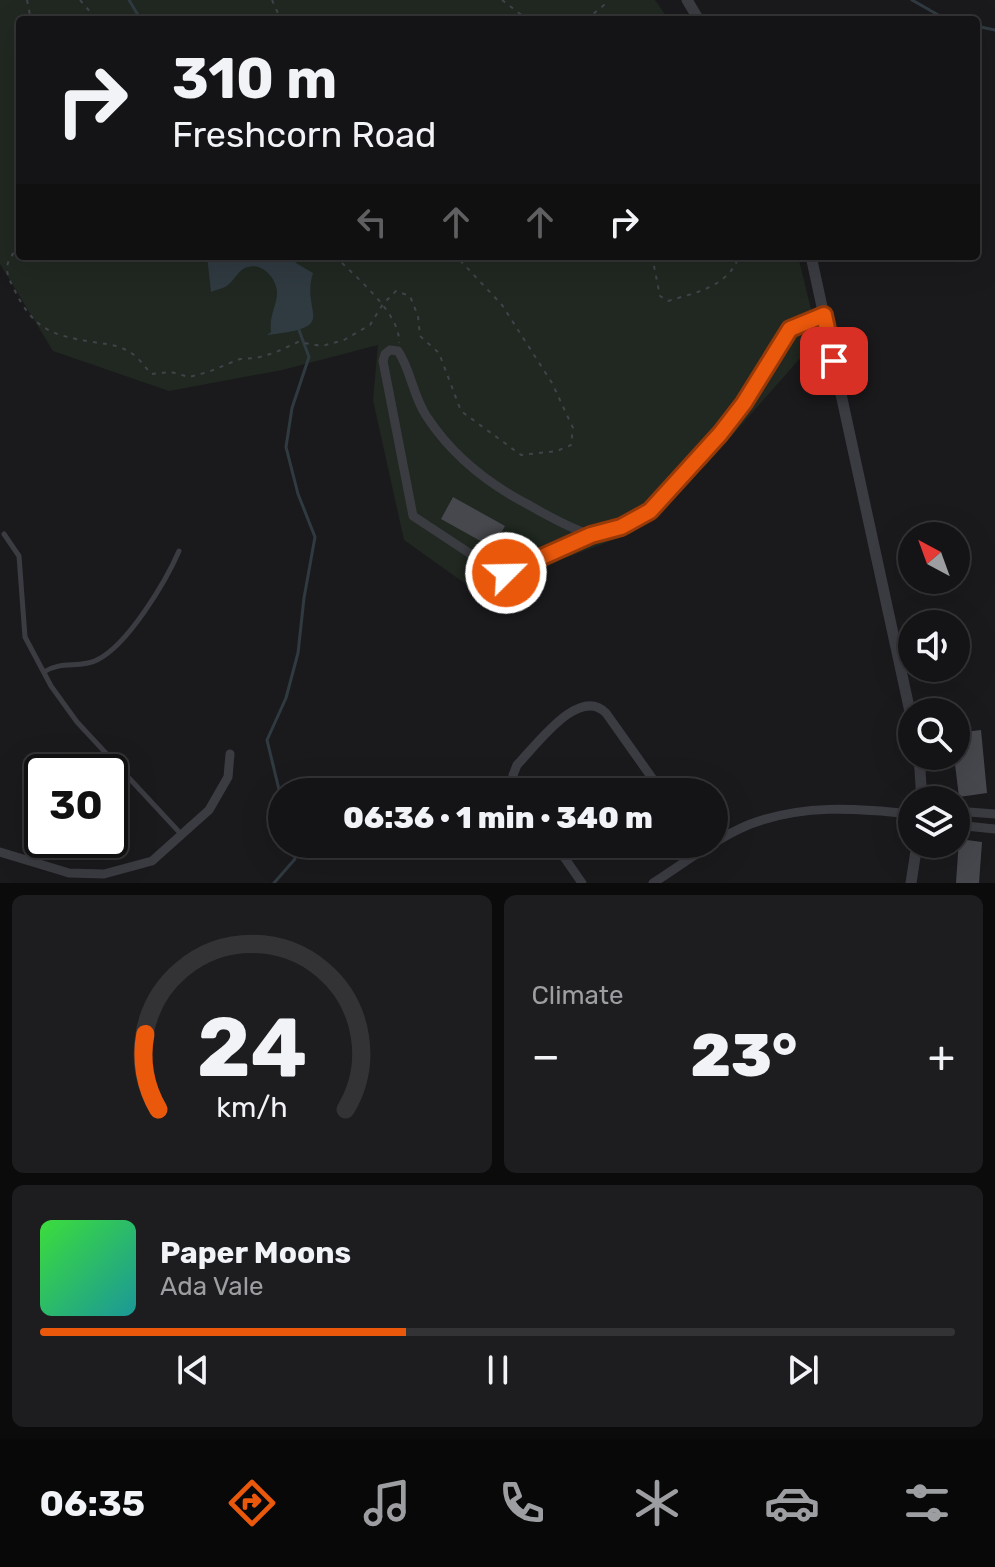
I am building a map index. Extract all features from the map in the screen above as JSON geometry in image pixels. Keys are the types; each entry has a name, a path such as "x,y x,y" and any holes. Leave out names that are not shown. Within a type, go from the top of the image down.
{"street":[{"path":"812,260 907,698"},
{"path":"591,535 519,500 455,453 425,414 398,351 390,350 385,354 383,361 413,516 498,572 515,571 591,535 634,521 662,499 736,414 790,329 824,315"},
{"path":"514,778 517,765 572,709 590,704 599,706 606,713 652,778"},
{"path":"0,852 69,873 104,874 152,861 209,810 228,777 230,754"},
{"path":"728,835 790,813 825,808 898,813"},
{"path":"970,812 995,814"},
{"path":"970,826 995,829"},
{"path":"565,858 582,883"},
{"path":"653,883 687,858"},
{"path":"911,883 915,858"}],"lane":[{"path":"4,534 19,556 25,637 44,672 77,722 182,834"},
{"path":"44,672 55,665 81,664 99,659 142,615 170,574 179,551"}],"path":[{"path":"80,0 94,16"},
{"path":"502,0 523,16"},
{"path":"591,16 606,0"},
{"path":"16,250 8,260 7,273 16,293 45,330 120,346 134,354 151,374 171,372 189,377 240,359 274,353 298,342 322,346 344,340 370,325 383,304 396,291 410,296 418,316 420,336 439,353 461,411 521,455 557,451 571,445 573,428 552,383 502,305 460,260"},
{"path":"339,260 383,304 399,336 398,351"},
{"path":"653,260 660,296 668,301 726,279 738,260"}],"shaded area":[{"path":"0,0 655,0 666,16 16,16 16,260 799,260 818,338 707,464 632,533 565,558 484,597 404,540 373,400 378,345 282,370 169,391 53,351 0,264"},
{"path":"207,260 294,260 313,273 310,287 313,317 304,328 267,335 271,332 277,289 272,278 259,267 245,268 227,286 211,292"}],"building":[{"path":"453,497 505,526 493,548 441,519"},
{"path":"981,730 987,793 970,795 970,786 958,786 956,770 970,770 970,731"},
{"path":"970,840 982,842 979,883 956,883 958,858 970,858"}],"waterway":[{"path":"129,0 139,16"},
{"path":"912,0 940,16"},
{"path":"980,27 995,30"},
{"path":"276,778 267,740 286,698 298,653 315,537 298,494 286,447 292,408 309,357 299,330"},
{"path":"274,883 295,858"}],"route":[{"path":"506,573 591,535 621,527 650,511 744,403 790,329 824,315 834,361"}]}
